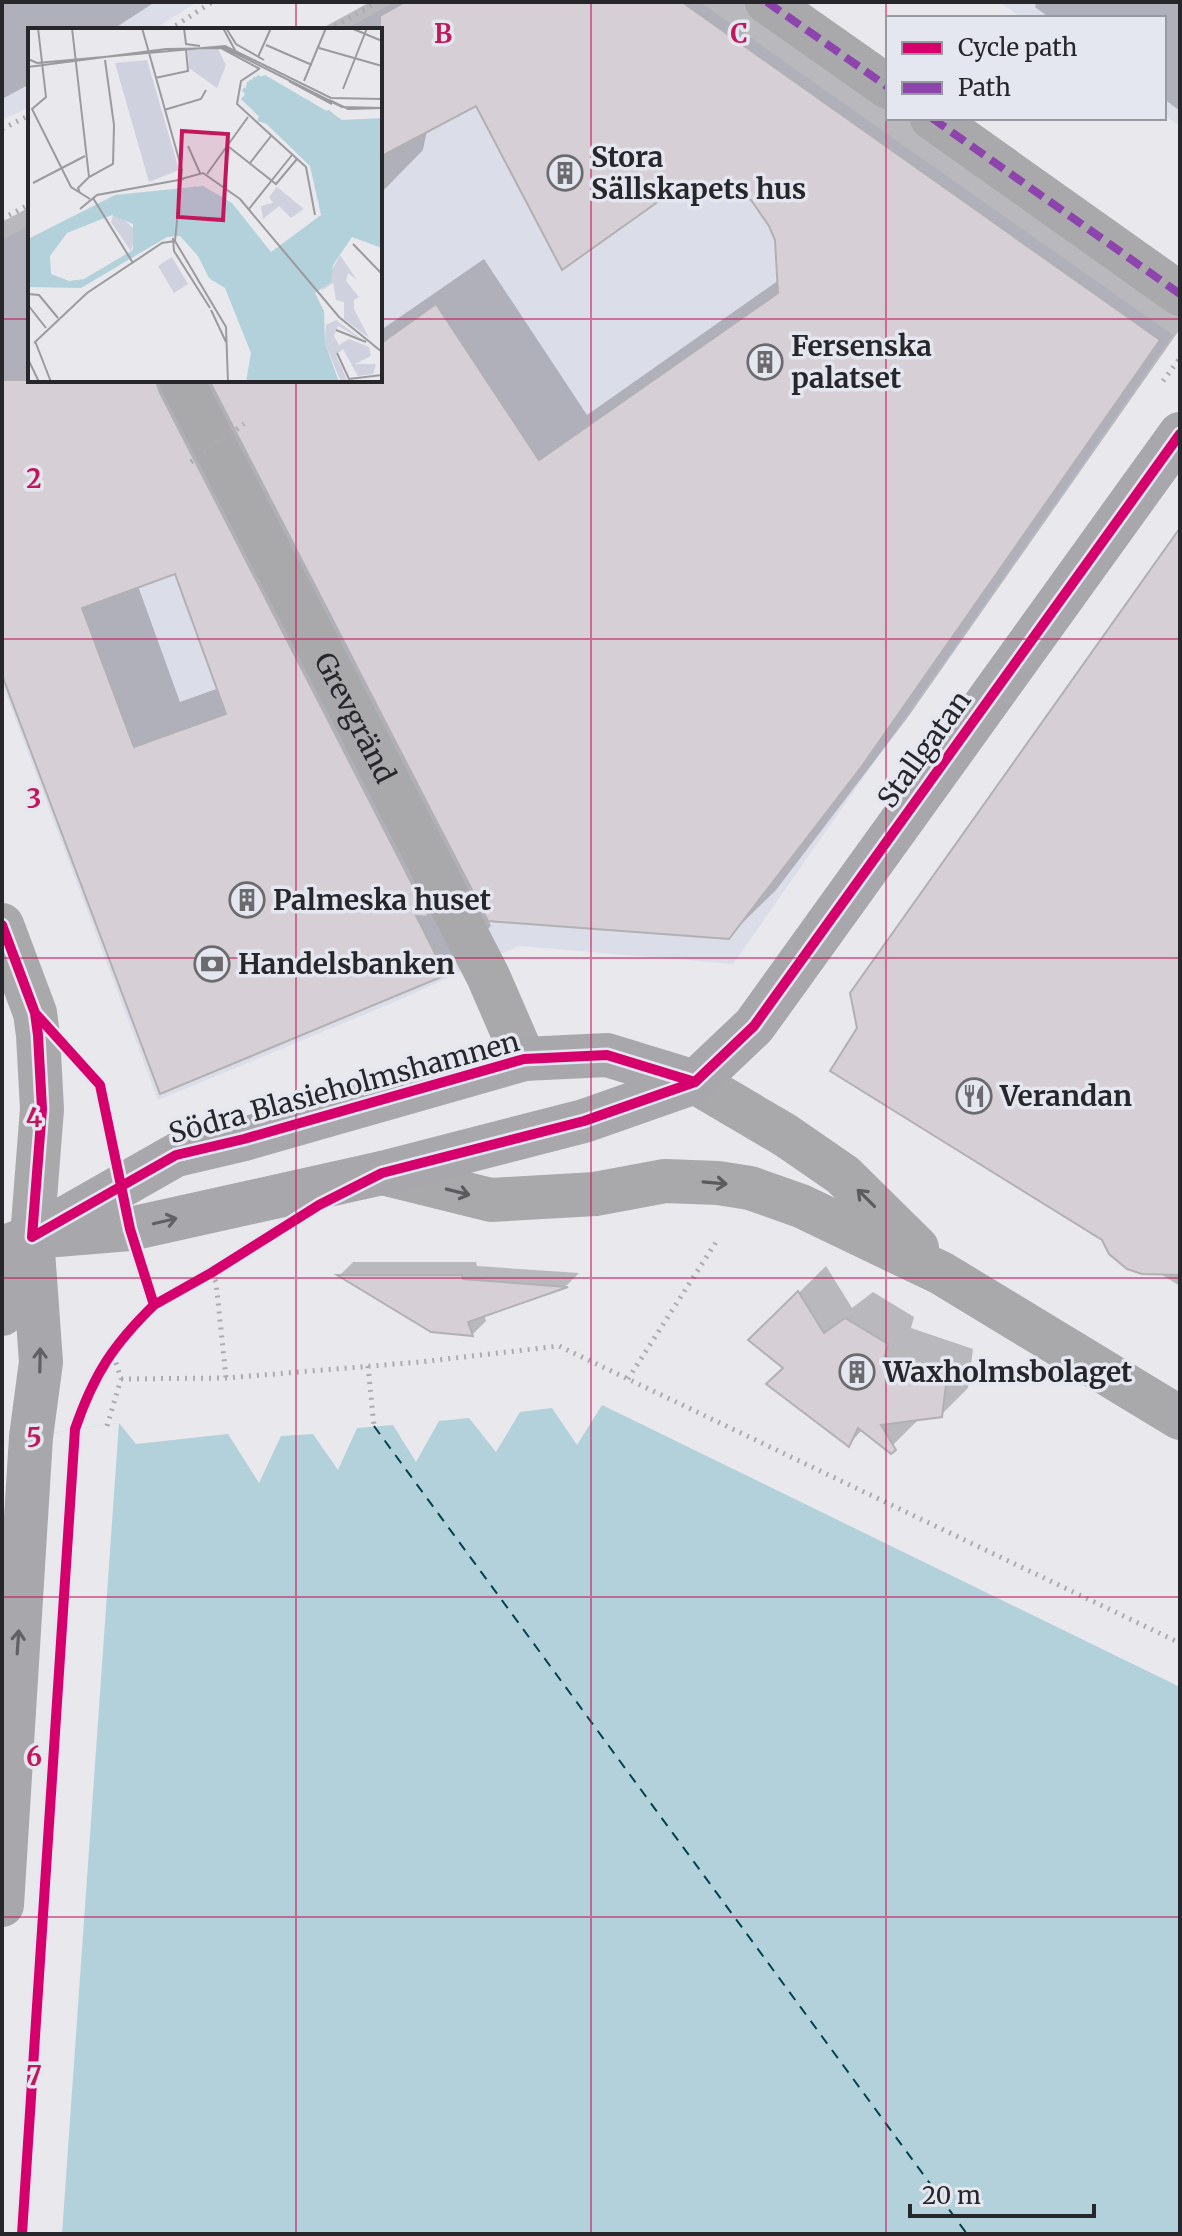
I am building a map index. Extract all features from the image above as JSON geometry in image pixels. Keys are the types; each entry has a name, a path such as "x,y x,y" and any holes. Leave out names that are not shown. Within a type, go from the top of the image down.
{"street":[{"path":"767,2 886,86"},
{"path":"935,120 1180,294"},
{"name":"Grevgränd","path":"182,382 488,976 524,1059"},
{"name":"Stallgatan","path":"695,1082 754,1026 1180,434"},
{"path":"2,925 35,1013 42,1109 2,1314"},
{"name":"Södra Blasieholmshamnen","path":"17,1243 176,1155 244,1139 524,1059 607,1055 695,1082 785,1135 843,1175 941,1273"},
{"name":"Södra Blasieholmshamnen","path":"17,1243 130,1229 382,1173 584,1121 695,1082"},
{"name":"Södra Blasieholmshamnen","path":"382,1173 491,1200 595,1194 665,1181 750,1188 801,1206 941,1273 1180,1418"},
{"path":"2,1905 31,1437 41,1362 17,1243"}],"path":[{"path":"172,28 212,2"},
{"path":"332,28 378,2"},
{"path":"2,129 28,116"},
{"path":"2,219 28,205"},
{"path":"191,462 244,424"},
{"path":"628,1379 721,1234"},
{"path":"199,1279 224,1264"},
{"path":"211,1273 216,1282 226,1378"},
{"path":"106,1362 121,1340"},
{"path":"121,1379 226,1378 420,1362 559,1346 1180,1643"},
{"path":"107,1426 121,1379 112,1350"},
{"path":"368,1366 374,1426"}],"shaded area":[{"path":"2,2 197,2 156,28 28,28 28,108 2,120"},
{"path":"394,2 700,2 1173,335 733,964 519,946 392,1003 158,1100 2,683 2,240 28,226 28,382 382,382 382,28 348,28"},
{"path":"999,2 1180,2 1180,126 1166,116 1166,16 1019,16"}],"water":[{"path":"602,1405 1180,1687 1180,2234 2,2234 2,1442 119,1423 136,1444 228,1434 259,1483 281,1436 313,1434 338,1470 357,1428 393,1425 416,1462 439,1421 469,1418 496,1452 520,1412 552,1408 577,1445"}],"pier":[{"path":"119,1423 62,2234 2,2234 2,1442"}],"building":[{"path":"405,2 682,2 1160,340 862,766 729,939 488,921 210,382 382,382 382,343 436,304 539,460 778,293 775,240 751,200 723,187 685,187 666,196 562,270 476,106 382,156 380,16"},
{"path":"2,380 157,382 429,917 416,916 446,975 160,1094 2,675","holes":["175,574 226,714 134,747 82,608"]},
{"path":"1180,528 1180,1275 1142,1274 1127,1269 1109,1254 1102,1240 830,1071 857,1028 850,993"},
{"path":"337,1275 462,1275 463,1279 568,1287 468,1322 473,1336 431,1332"},
{"name":"Waxholmsbolaget","path":"798,1291 824,1333 845,1318 888,1344 885,1356 947,1376 942,1417 881,1425 896,1450 891,1454 858,1428 849,1447 766,1384 783,1368 748,1340"}],"ferry route":[{"path":"374,1426 967,2234"}],"marked path":[{"path":"767,2 886,86"},
{"path":"935,120 1180,294"}],"cycle path":[{"path":"154,1305 319,1205 382,1173 584,1121 695,1082 754,1026 1180,434"},
{"path":"2,925 35,1013 38,1035 42,1109 32,1237"},
{"path":"22,2234 75,1429 106,1361 154,1305 130,1229 100,1085 35,1013"},
{"path":"32,1237 176,1155 244,1139 524,1059 607,1055 695,1082"}],"place":[{"name":"Stora Sällskapets hus","path":"565,173"},
{"name":"Fersenska palatset","path":"765,362"},
{"name":"Palmeska huset","path":"247,900"},
{"name":"Handelsbanken","path":"212,964"},
{"name":"Verandan","path":"974,1096"},
{"name":"Waxholmsbolaget","path":"857,1372"}]}
